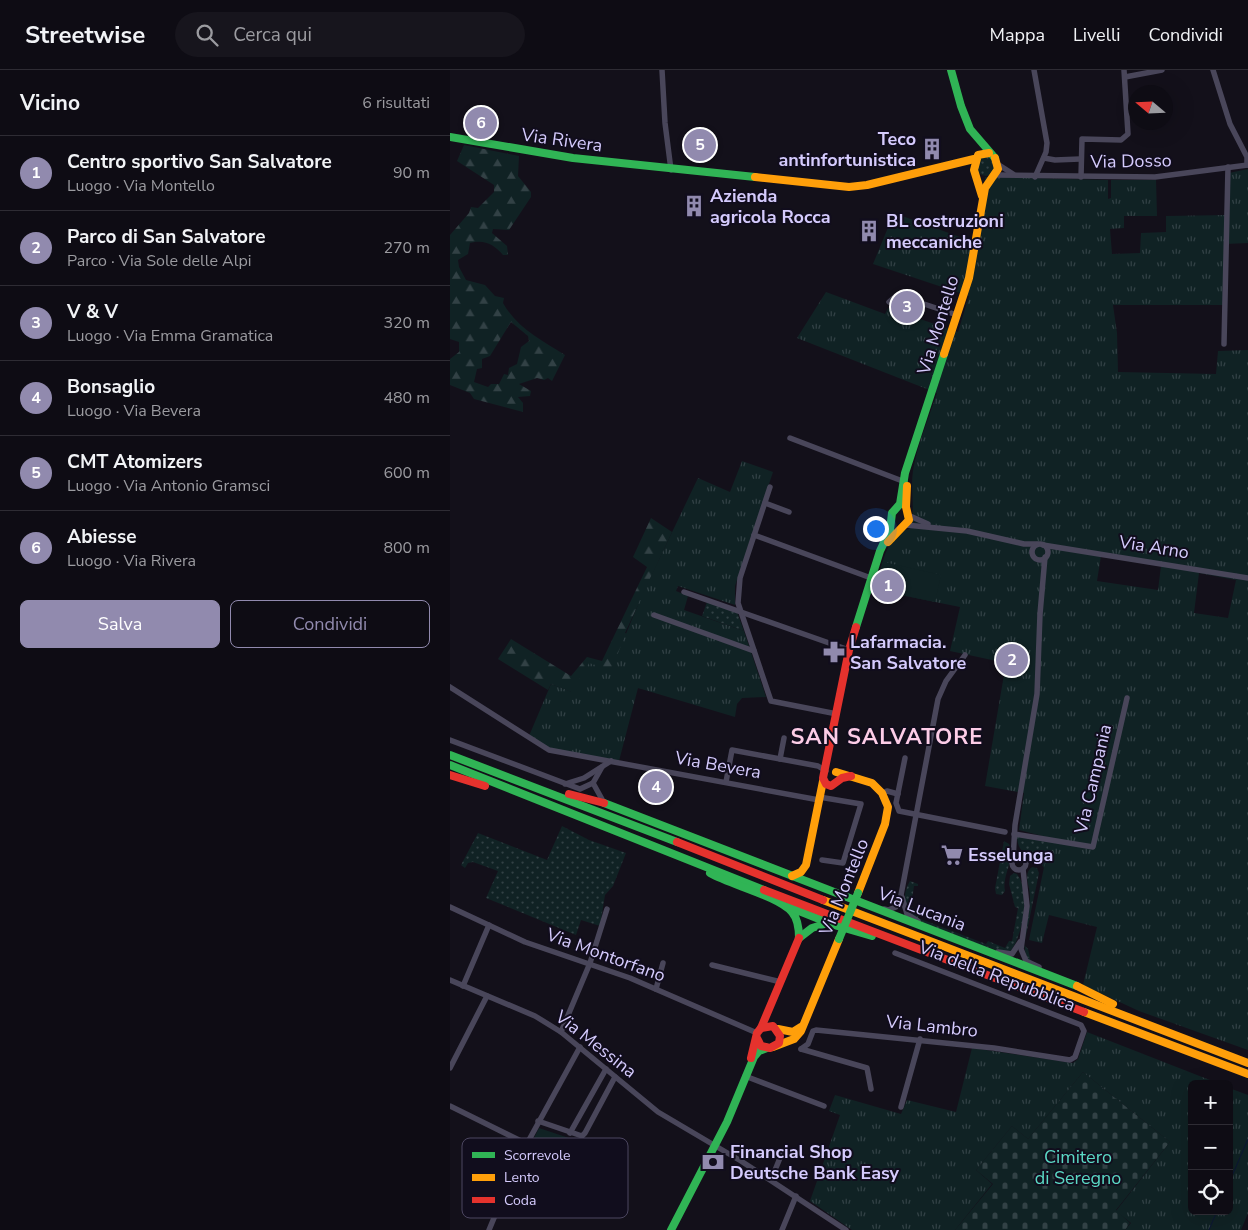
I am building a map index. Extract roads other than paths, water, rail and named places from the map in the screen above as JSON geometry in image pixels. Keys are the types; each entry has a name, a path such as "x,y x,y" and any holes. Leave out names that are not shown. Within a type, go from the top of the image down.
{"main road":[{"path":"951,70 959,104 974,138 989,153 995,156 998,165 993,176 983,179 976,175 974,138"},
{"name":"Via Rivera","path":"450,137 565,157 671,170 849,187 867,185 962,160 974,161"},
{"path":"974,161 981,154 989,153"},
{"name":"Via Montello","path":"976,175 982,199"},
{"name":"Via Montello","path":"892,522 890,516 900,504 904,480 957,315 976,246 982,199 993,176"},
{"name":"Via Montello","path":"907,510 911,457"},
{"path":"880,551 904,526 907,510 896,508"},
{"path":"792,876 801,872 806,865 819,797 826,783 827,759 849,650 880,551 892,522 896,526 904,526"},
{"path":"450,755 920,939 1248,1063"},
{"path":"827,759 835,771 838,781"},
{"path":"450,765 700,864 1248,1074"},
{"path":"826,771 835,771 872,783 882,793"},
{"path":"450,775 498,791 514,791"},
{"path":"826,783 851,776"},
{"name":"Via Lucania","path":"522,782 604,803 949,936 1076,986 1116,1006 1174,1028 1193,1041"},
{"name":"Via Montello","path":"671,1230 715,1147 756,1053 794,1039 804,1024 888,815 882,793"},
{"path":"700,864 721,880 830,923 879,938 905,942"},
{"name":"Via Montello","path":"806,865 811,878 845,896"},
{"path":"783,905 789,909 797,920 799,938"},
{"path":"799,938 812,928 830,923"},
{"name":"Via Montello","path":"751,1062 757,1032 770,1010 799,938"},
{"path":"770,1010 775,1027 780,1039 770,1048 761,1046 757,1032 767,1025 775,1027 793,1032 804,1024"}],"street":[{"path":"662,70 665,123 671,170"},
{"path":"1034,70 1047,143 1044,158 1035,177"},
{"path":"1081,177 1082,140 1121,140 1128,134 1125,73 1162,70"},
{"path":"1213,70 1230,124 1247,157 1248,165"},
{"path":"1044,158 1055,160 1080,159"},
{"name":"Via Dosso","path":"998,165 1013,174"},
{"name":"Via Dosso","path":"993,176 1013,174 1035,177 1156,177 1248,165"},
{"path":"1224,344 1228,167"},
{"path":"889,302 897,295 957,315"},
{"path":"790,438 904,480"},
{"name":"Via Montello","path":"904,480 907,510"},
{"path":"770,488 739,584 738,603 740,611 773,702 837,714"},
{"path":"765,503 789,512"},
{"name":"Via Arno","path":"907,510 937,527"},
{"name":"Via Arno","path":"904,526 937,527 967,531 1016,542 1040,544 1056,548 1065,547 1248,578"},
{"path":"754,535 872,578"},
{"name":"Via Arno","path":"1016,542 1034,557"},
{"path":"1044,582 1041,566 1034,557 1032,548 1040,544 1047,548 1044,582 1040,614 1037,694 1014,834 1013,866 1020,870 1027,890 1026,913 1021,942 1022,954 1026,961 1064,978 1076,986"},
{"path":"1034,557 1046,555 1056,548"},
{"path":"684,592 849,650"},
{"path":"654,616 754,651"},
{"path":"865,904 892,909 898,904 902,895 938,699 946,680 965,655"},
{"name":"Via Bevera","path":"450,687 549,750 861,804 843,863 822,860"},
{"name":"Via Campania","path":"1014,834 1093,847 1126,698"},
{"path":"780,759 784,738"},
{"path":"450,740 580,789 593,783 602,767"},
{"path":"726,782 732,750 818,766 826,771"},
{"path":"905,758 897,809 916,816 1005,832"},
{"path":"818,766 827,759"},
{"path":"563,784 584,778 611,761"},
{"path":"584,778 593,783 604,803"},
{"path":"882,793 888,791 898,794"},
{"path":"1014,834 1017,849 1026,864 1020,870"},
{"path":"1013,860 1018,857 1024,858"},
{"path":"902,895 904,909 912,918 949,936 1008,955 1015,951 1021,942"},
{"name":"Via Montorfano","path":"450,907 525,942 590,963 757,1032"},
{"path":"561,1032 590,963 607,909"},
{"path":"463,986 489,925"},
{"name":"Via della Repubblica","path":"895,953 1081,1025 1084,1031 1075,1057 1070,1060"},
{"path":"656,989 663,964"},
{"path":"712,965 781,982"},
{"name":"Via Messina","path":"450,980 535,1016 561,1032 658,1112 796,1196 835,1227 846,1230"},
{"path":"450,1068 487,996"},
{"name":"Via Lambro","path":"870,1089 867,1068 800,1049 808,1044 813,1031 920,1039 1070,1060"},
{"path":"901,1107 920,1039"},
{"path":"530,1138 580,1047"},
{"path":"570,1134 606,1069"},
{"path":"745,1076 824,1106"},
{"path":"538,1121 570,1134 582,1136 586,1134 615,1077"},
{"path":"601,1078 609,1082 610,1086"},
{"path":"450,1106 515,1138"},
{"path":"771,1180 782,1153"},
{"path":"782,1230 796,1196"},
{"path":"488,1230 493,1218"}],"waterway":[{"path":"1233,1174 1248,1139"},
{"path":"1209,1230 1215,1215"}],"place":[{"name":"Abiesse","path":"481,123"},
{"name":"CMT Atomizers","path":"700,145"},
{"name":"Teco antinfortunistica","path":"932,149"},
{"name":"Azienda agricola Rocca","path":"694,206"},
{"name":"BL costruzioni meccaniche","path":"869,231"},
{"name":"V & V","path":"907,307"},
{"name":"Centro sportivo San Salvatore","path":"888,586"},
{"name":"Lafarmacia. San Salvatore","path":"834,652"},
{"name":"Parco di San Salvatore","path":"1012,660"},
{"name":"Bonsaglio","path":"656,787"},
{"name":"Esselunga","path":"952,855"},
{"name":"Financial Shop Deutsche Bank Easy","path":"713,1162"}],"district":[{"name":"SAN SALVATORE","path":"887,736"}],"park label":[{"name":"Cimitero di Seregno","path":"1078,1167"}]}
